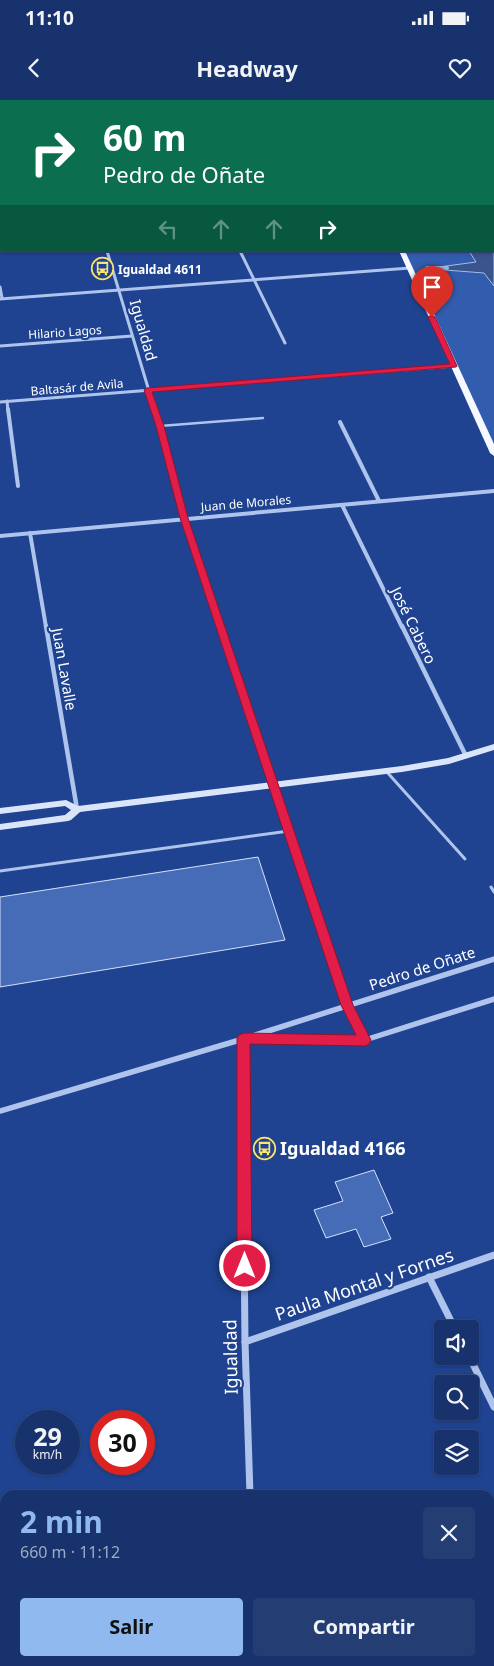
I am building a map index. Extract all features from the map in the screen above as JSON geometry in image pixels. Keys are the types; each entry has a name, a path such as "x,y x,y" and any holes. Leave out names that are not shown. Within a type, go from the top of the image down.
{"main road":[{"path":"402,252 494,453"},
{"path":"0,811 66,803 77,809 386,771 430,765 494,747"},
{"path":"0,827 68,818 77,809"}],"street":[{"name":"Igualdad","path":"108,252 147,390 160,426 184,518 275,785 347,1005 365,1040"},
{"path":"240,252 285,343"},
{"path":"0,288 1,299 410,268"},
{"name":"Hilario Lagos","path":"0,346 132,336"},
{"name":"Baltasár de Avila","path":"0,402 454,366"},
{"path":"7,401 18,486"},
{"path":"340,422 378,501"},
{"name":"Juan de Morales","path":"0,536 494,491"},
{"name":"José Cabero","path":"342,504 466,756"},
{"name":"Juan Lavalle","path":"30,533 77,809"},
{"name":"Pedro de Oñate","path":"0,1111 244,1038 494,959"},
{"name":"Pedro de Oñate","path":"244,1038 365,1040 494,999"},
{"name":"Igualdad","path":"244,1038 245,1342 250,1490"},
{"name":"Paula Montal y Fornes","path":"245,1342 494,1254"},
{"path":"429,1277 450,1320"},
{"path":"473,1365 494,1407"}],"lane":[{"path":"160,426 263,418"},
{"path":"386,771 465,859"},
{"path":"0,871 289,831"},
{"path":"491,887 494,892"}],"shaded area":[{"path":"402,252 470,252 476,262 439,267 445,270 484,273 494,286 494,453"},
{"path":"470,252 494,252 494,286 484,273 445,270 439,267 476,262"}],"building":[{"path":"258,857 285,940 0,987 0,897"},
{"path":"374,1170 393,1213 381,1217 391,1239 364,1247 356,1229 326,1238 314,1210 343,1201 335,1182"}],"waterway":[{"path":"427,268 447,268"}],"place":[{"name":"Igualdad 4611","path":"102,269"},
{"name":"Igualdad 4166","path":"264,1148"}],"route":[{"path":"245,1266 244,1038 365,1040 347,1005 275,785 184,518 160,426 147,390 454,366 432,317"}]}
